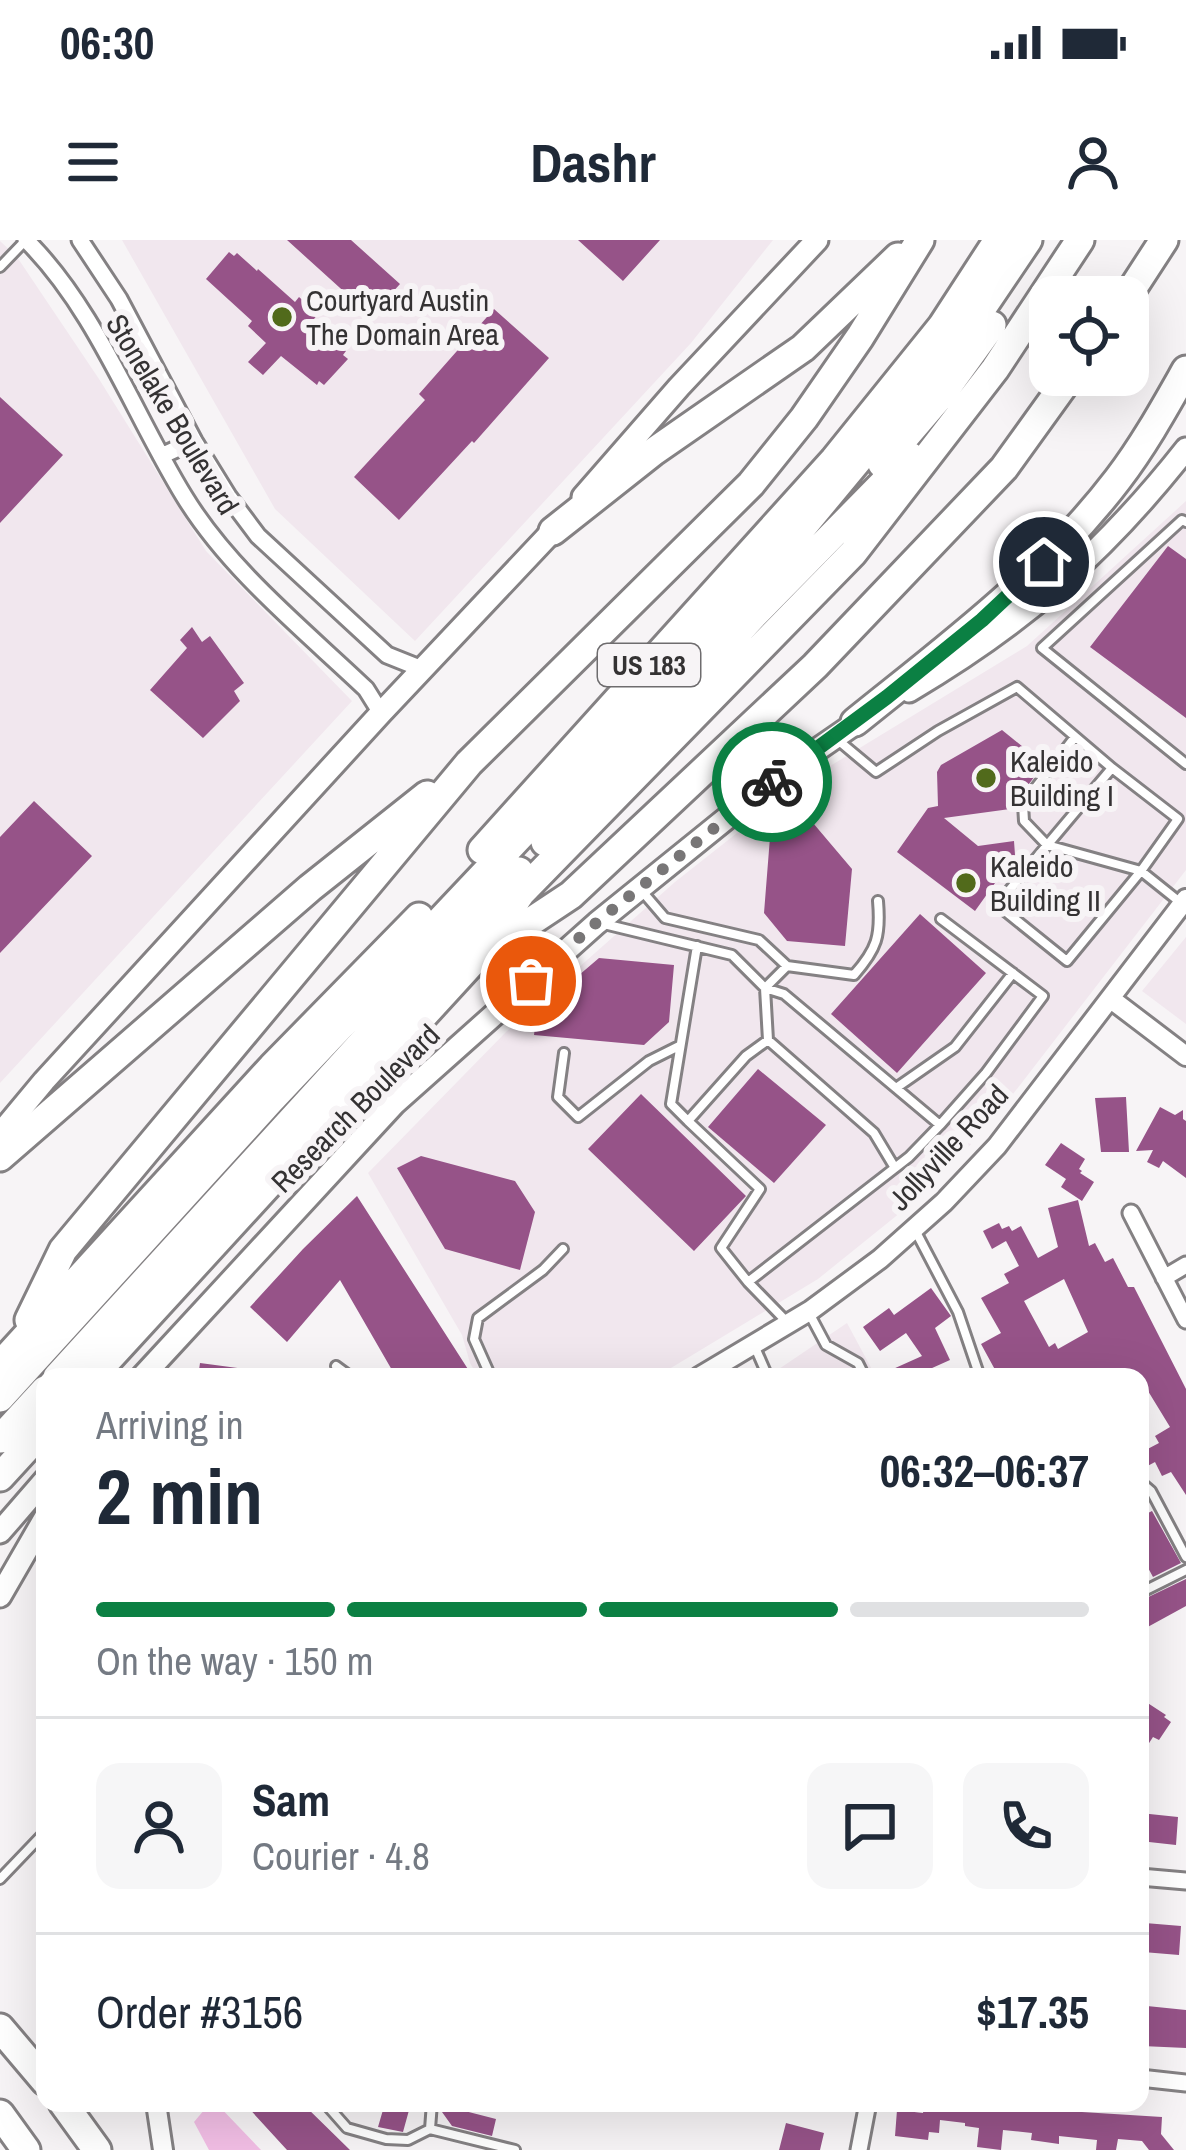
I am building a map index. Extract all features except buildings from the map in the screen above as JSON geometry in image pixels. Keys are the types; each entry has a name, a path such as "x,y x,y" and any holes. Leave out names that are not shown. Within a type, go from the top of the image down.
{"highway":[{"path":"553,531 653,452 803,348 916,240"},
{"path":"7,1358 63,1250 469,763 751,484 860,337 916,240"},
{"name":"US 183","path":"7,1358 272,1067 467,868 782,520 942,326 998,240"},
{"path":"1019,272 1028,240"},
{"path":"65,1368 941,394 1019,272 1049,240"},
{"name":"US 183","path":"100,1368 477,957 520,893 853,553 995,369 1081,240"},
{"path":"1141,276 1164,240"},
{"path":"0,1398 270,1101 744,612 995,369"},
{"path":"845,730 982,620 1063,544 1119,478 1186,370"},
{"path":"744,612 888,396"},
{"path":"477,957 571,895 815,666 1004,468 1057,396"},
{"path":"0,1157 310,888 469,763"},
{"path":"0,1439 36,1400"},
{"path":"0,1477 36,1438"},
{"path":"0,2028 36,2070"},
{"path":"70,2112 97,2150"},
{"path":"0,2114 26,2150"}],"main road":[{"path":"0,1134 817,240"},
{"name":"Research Boulevard","path":"150,1368 394,1104 597,922 778,776 959,662 1052,593 1125,524 1186,449"},
{"path":"0,1532 36,1490"},
{"path":"0,1597 36,1547"}],"street":[{"name":"Stonelake Boulevard","path":"26,240 44,257 108,355 202,524 232,560 366,689 381,713"},
{"name":"Stonelake Boulevard","path":"80,240 119,299 194,441 258,536 387,655 422,669"},
{"path":"161,456 194,441"},
{"name":"Jollyville Road","path":"718,1368 808,1312 880,1259 997,1146 1184,901"},
{"path":"1111,999 1186,1056"},
{"path":"1131,1213 1186,1320"},
{"path":"1164,1278 1186,1265"},
{"path":"1149,1878 1186,1881"},
{"path":"1149,2079 1186,2083"},
{"path":"157,2112 163,2150"},
{"path":"859,2150 866,2112"}],"lane":[{"path":"0,267 26,240"},
{"path":"1186,522 1182,520 1042,648 1186,764"},
{"path":"845,730 876,772 1017,687 1178,819 1067,961 1000,907 1112,768"},
{"path":"1075,737 1023,804 1024,820 1048,845 1141,871 1184,901"},
{"path":"640,889 665,918 759,940 787,966 854,975 876,946 878,901"},
{"path":"748,1282 895,1168 940,1125 1043,996 941,919"},
{"path":"597,922 732,955 765,988 784,994 940,1125"},
{"path":"698,946 671,1105 760,1189 721,1248 788,1324"},
{"path":"787,966 765,988 768,1040 874,1132 895,1168"},
{"path":"896,1088 956,1047 1012,973"},
{"path":"688,1121 746,1056 768,1040"},
{"path":"563,1053 558,1097 578,1117 649,1061 680,1046"},
{"path":"914,1228 958,1312 977,1368"},
{"path":"486,1368 474,1340 478,1318 563,1249"},
{"path":"808,1312 826,1345 860,1368"},
{"path":"754,1344 764,1368"},
{"path":"1149,1489 1186,1557"},
{"path":"1149,1588 1186,1570"},
{"path":"0,1879 36,1841"},
{"path":"333,2112 347,2128 386,2139 408,2140 430,2129 515,2150"},
{"path":"430,2129 432,2112"}],"shaded area":[{"path":"122,240 773,240 691,343 415,641 275,509"},
{"path":"0,241 17,257 99,379 206,551 352,701 0,1083"},
{"path":"1186,501 1186,870 986,1129 916,1200 818,1279 671,1368 473,1368 462,1335 368,1173 506,1032 675,882 794,788 1027,646"},
{"path":"1186,937 1186,1024 1142,991"},
{"path":"847,1323 871,1368 780,1368"},
{"path":"202,2112 225,2112 261,2150 209,2150 194,2122"}],"way so far":[{"path":"531,981 772,782"}],"place":[{"name":"Courtyard Austin The Domain Area","path":"282,317"},
{"name":"Kaleido Building I","path":"986,778"},
{"name":"Kaleido Building II","path":"966,883"}],"route":[{"path":"772,782 887,697 1044,562"}]}
